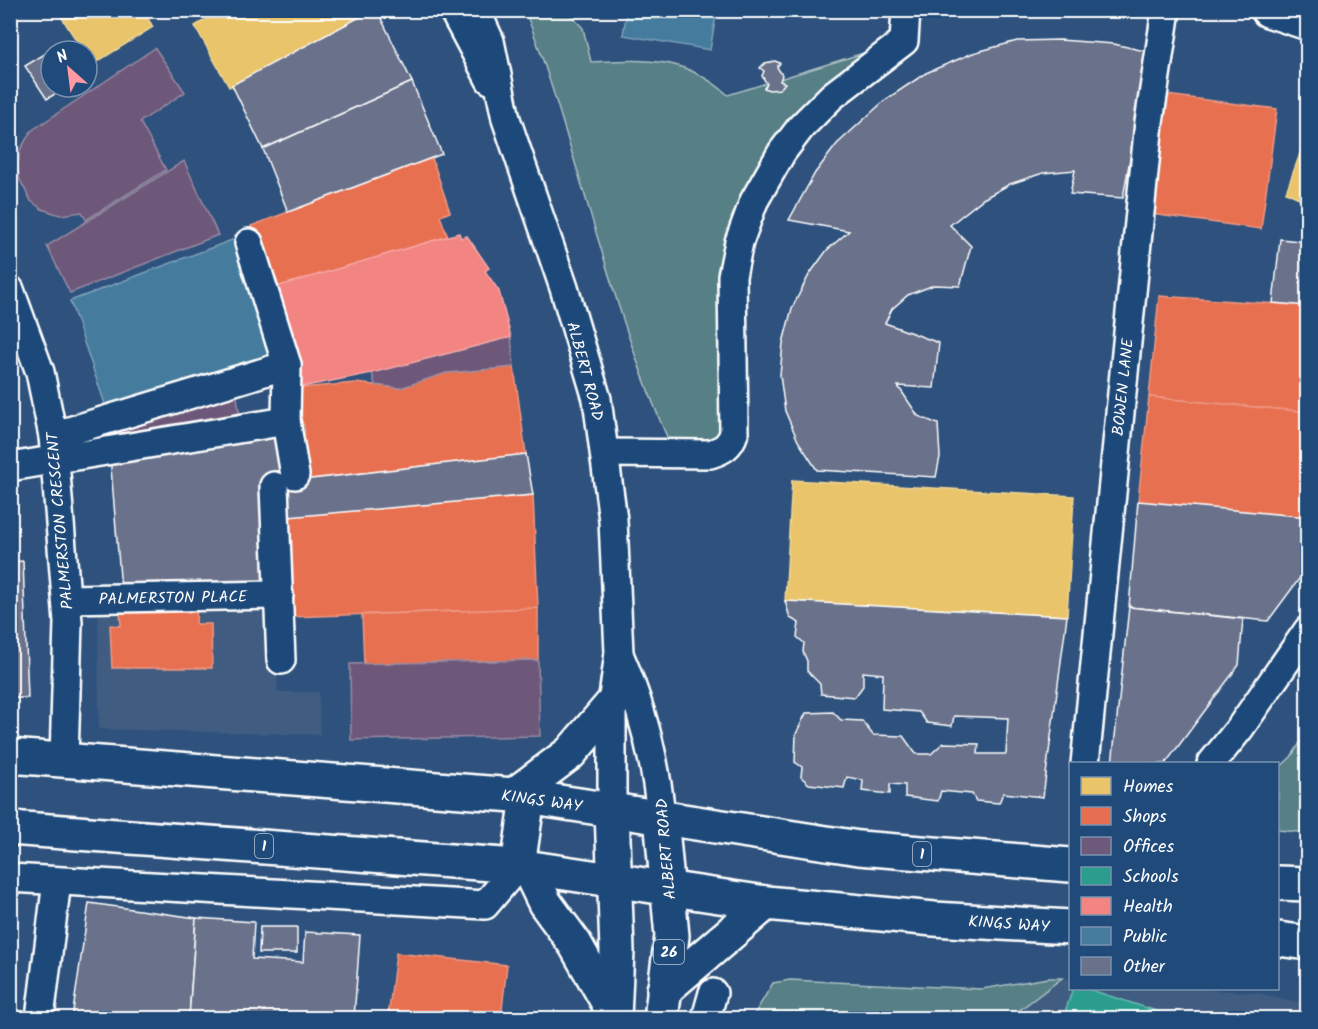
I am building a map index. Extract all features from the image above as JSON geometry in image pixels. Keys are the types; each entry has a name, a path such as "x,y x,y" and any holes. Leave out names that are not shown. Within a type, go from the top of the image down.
{"main road":[{"path":"1268,10 1308,23"},
{"path":"612,704 570,753 521,796 523,867 545,903 575,944 614,1016"},
{"name":"KINGS WAY","path":"10,756 521,796 859,848 1069,865"},
{"name":"ALBERT ROAD","path":"612,810 617,951 614,1016"},
{"name":"ALBERT ROAD","path":"662,818 672,936 663,1010"},
{"name":"KINGS WAY","path":"10,828 523,867 766,903 934,919 1069,927"},
{"path":"1279,883 1308,884"},
{"path":"663,1010 766,903"},
{"path":"1279,939 1308,943"}],"street":[{"name":"ALBERT ROAD","path":"453,10 501,99"},
{"name":"ALBERT ROAD","path":"476,10 490,41 501,99 597,399 606,453 613,520 619,653 612,704 612,810"},
{"path":"606,453 710,454 723,450 731,442 734,433 732,276 739,242 754,201 782,152 801,127 832,96 904,41 906,10"},
{"name":"BOWEN LANE","path":"1085,762 1149,122 1166,10"},
{"path":"249,243 287,365 279,595 280,660"},
{"name":"PALMERSTON CRESCENT","path":"13,302 40,372 54,447 67,599 68,695 64,759"},
{"path":"10,467 54,447 287,365"},
{"path":"54,447 286,421"},
{"name":"PALMERSTON PLACE","path":"67,599 279,595"},
{"path":"1212,762 1240,728 1308,630"},
{"name":"ALBERT ROAD","path":"619,653 638,698 653,755 662,818"},
{"path":"10,878 485,905 523,867"},
{"path":"40,1018 57,881"},
{"path":"706,1018 713,993"}],"shaded area":[{"path":"275,600 278,692 319,692 320,735 99,729 98,605"},
{"path":"1062,978 1069,979 1069,990 1212,990 1258,993 1307,1004 1307,1018 1009,1018"}],"green space":[{"path":"525,11 567,11 583,28 591,62 630,60 664,63 696,73 728,95 867,52 748,197 725,438 671,446 628,333 548,75"},
{"path":"1307,732 1307,833 1279,830 1279,768 1291,757"},
{"path":"1048,978 1062,978 1009,1018 752,1018 773,983 790,980 982,989"}],"building: Homes":[{"path":"57,10 143,10 153,27 99,61 99,39 75,39"},
{"path":"221,10 373,10 229,87 195,26"},
{"path":"1308,132 1308,202 1286,192"},
{"path":"792,480 1074,496 1067,616 785,601"}],"building: Shops":[{"path":"1166,95 1277,109 1261,229 1151,214"},
{"path":"432,158 450,212 440,216 448,237 272,289 251,226"},
{"path":"1159,296 1308,306 1308,412 1149,397"},
{"path":"514,367 526,454 300,480 299,450 305,433 293,402 291,389 355,383 400,388 446,373"},
{"path":"1149,397 1308,412 1308,517 1138,501"},
{"path":"533,495 538,608 291,617 288,517"},
{"path":"197,605 196,624 211,624 212,668 112,668 110,625 121,626 120,610"},
{"path":"538,608 538,660 364,664 362,615"},
{"path":"396,953 507,965 501,1018 388,1018"}],"building: Offices":[{"path":"155,48 185,92 140,122 166,170 86,220 82,212 60,215 42,209 31,201 19,178 20,150 31,131 79,99 99,99 99,85"},
{"path":"184,161 218,235 70,293 47,246"},
{"path":"511,337 514,367 446,373 400,388 375,385 372,373"},
{"path":"236,390 240,418 113,441 110,428"},
{"path":"538,660 540,736 351,740 350,664"}],"building: Schools":[{"path":"1072,990 1091,990 1178,1018 1063,1018"}],"building: Health":[{"path":"459,233 461,238 467,236 489,268 485,271 499,291 511,337 372,373 301,387 300,363 276,287"}],"building: Public":[{"path":"627,10 717,10 710,50 623,35"},
{"path":"240,237 277,360 108,413 70,301"}],"building: Other":[{"path":"373,10 377,10 412,82 263,149 232,85"},
{"path":"1060,40 1114,44 1149,52 1123,198 1070,194 1075,170 1043,173 1010,184 983,199 950,225 971,246 960,286 934,285 908,295 892,309 885,323 939,343 934,388 898,386 918,416 938,424 940,457 936,477 817,470 798,441 785,411 780,375 783,343 792,308 809,275 827,250 849,231 789,220 815,173 837,144 885,100 926,73 973,53 1017,41"},
{"path":"39,57 39,87 25,66"},
{"path":"775,61 780,63 777,67 782,75 780,81 785,83 780,89 769,90 764,88 767,84 762,76 764,71 760,68 765,63"},
{"path":"412,82 442,154 288,212 263,149"},
{"path":"1280,239 1308,242 1308,306 1273,303"},
{"path":"277,429 283,479 259,483 261,520 266,519 270,583 121,589 110,456"},
{"path":"526,454 533,495 288,517 286,482"},
{"path":"1138,501 1308,517 1308,567 1268,621 1129,607"},
{"path":"23,561 28,698 10,698 10,562"},
{"path":"785,601 1067,616 1043,797 1003,793 999,803 976,801 972,794 941,791 938,801 905,797 905,785 890,784 890,794 862,791 863,780 847,777 844,788 809,784 801,777 802,767 795,762 796,734 806,713 833,712 841,720 862,721 873,735 903,736 916,754 931,754 943,743 979,744 978,754 1006,754 1008,718 954,716 952,726 927,723 919,712 882,709 883,674 863,672 863,686 855,697 821,694 820,684 807,671 807,661 803,652 804,643 797,637 799,623 790,618"},
{"path":"1129,607 1243,619 1239,665 1166,762 1112,762"},
{"path":"89,903 196,918 189,1018 72,1018"},
{"path":"196,918 254,922 252,959 303,962 305,932 360,935 354,1018 189,1018"},
{"path":"260,927 297,927 297,953 259,953"}]}
